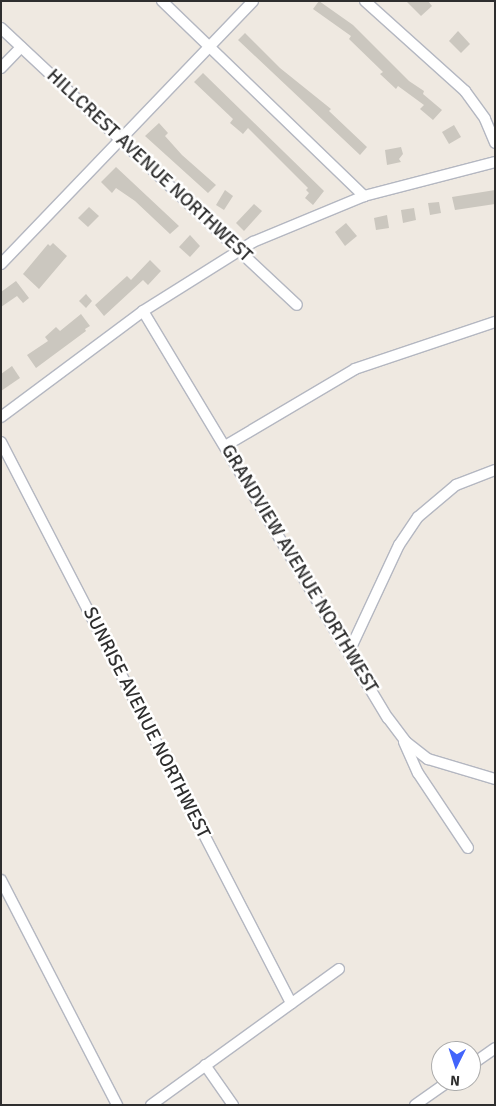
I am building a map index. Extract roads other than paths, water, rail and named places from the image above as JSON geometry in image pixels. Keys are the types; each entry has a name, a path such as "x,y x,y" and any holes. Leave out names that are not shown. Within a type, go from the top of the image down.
{"street":[{"path":"162,1 364,196"},
{"path":"1,264 253,1"},
{"path":"365,1 465,91 485,119 495,143"},
{"name":"HILLCREST AVENUE NORTHWEST","path":"1,28 237,251 297,305"},
{"path":"1,68 21,47"},
{"path":"1,417 143,311 237,251 279,229 364,196 495,162"},
{"name":"GRANDVIEW AVENUE NORTHWEST","path":"143,311 349,652 402,736 428,759 495,779"},
{"path":"225,446 355,369 495,322"},
{"name":"SUNRISE AVENUE NORTHWEST","path":"1,442 291,1003"},
{"path":"349,652 399,545 418,517 456,486 495,470"},
{"path":"402,736 418,773 468,848"},
{"path":"1,880 117,1105"},
{"path":"151,1105 339,969"},
{"path":"481,1058 495,1048"},
{"path":"204,1066 233,1105"},
{"path":"415,1105 435,1091"}]}
